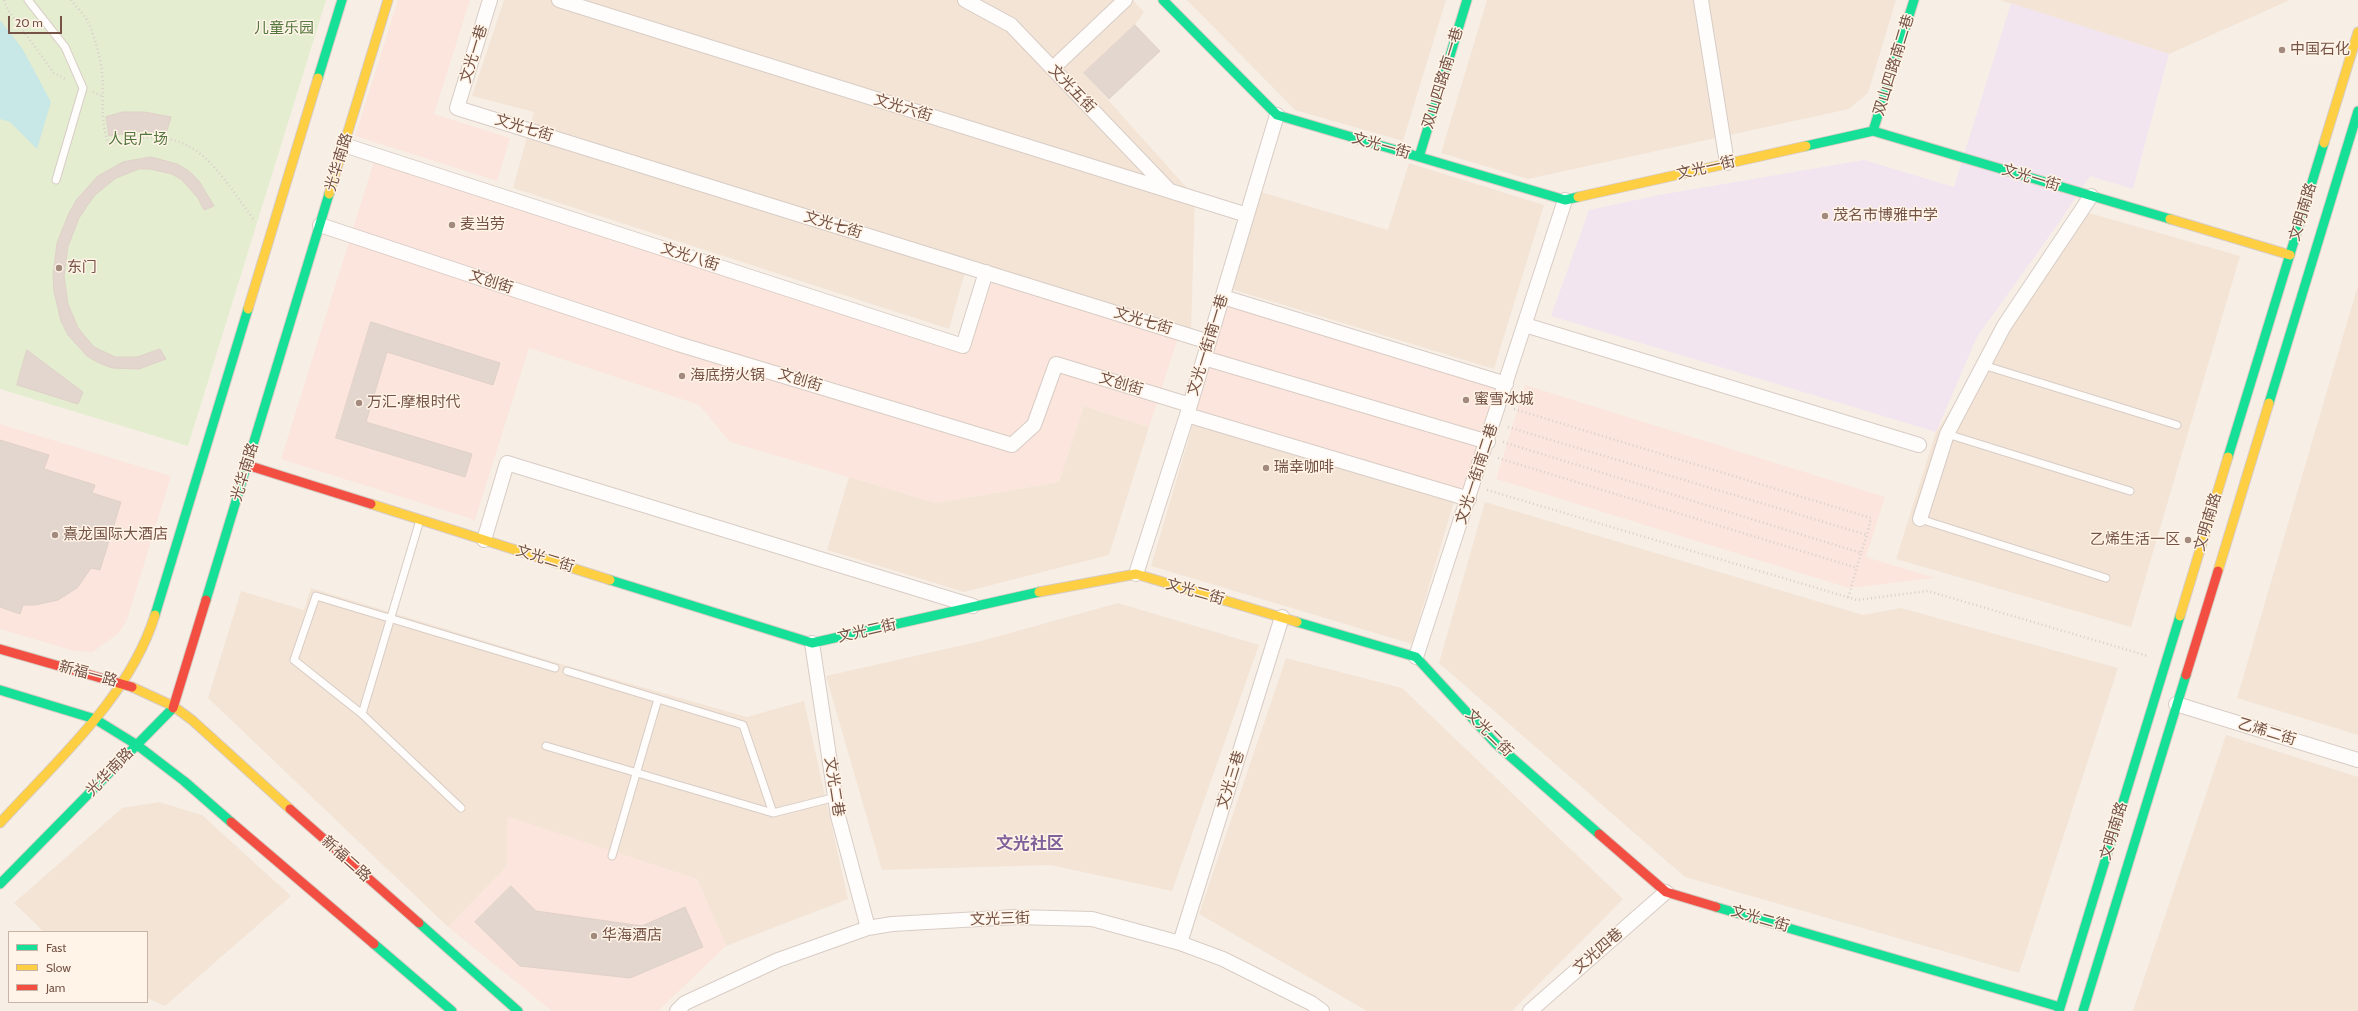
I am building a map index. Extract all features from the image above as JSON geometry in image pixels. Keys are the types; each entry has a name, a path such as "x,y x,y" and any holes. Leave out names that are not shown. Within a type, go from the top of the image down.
{"main road":[{"path":"0,822 95,719 124,683 147,640 342,0"},
{"name":"光华南路","path":"0,884 174,706 388,0"},
{"name":"文光一街","path":"1163,0 1277,115 1565,200 1873,131 2290,255"},
{"name":"双山四路南一巷","path":"1419,157 1467,0"},
{"name":"双山四路南二巷","path":"1873,131 1914,0"},
{"name":"文明南路","path":"2059,1009 2358,32"},
{"name":"文明南路","path":"2083,1011 2358,111"},
{"name":"文光二街","path":"247,465 812,643 974,607 1136,574 1416,657 1495,742 1666,892 2059,1009"},
{"name":"新福一路","path":"0,649 124,683 174,706"},
{"path":"0,690 95,719 137,745 184,781 452,1011"},
{"name":"新福二路","path":"174,706 208,734 246,770 518,1011"}],"street":[{"name":"文光一巷","path":"457,108 490,0"},
{"name":"文光六街","path":"559,0 1247,215"},
{"name":"文光五街","path":"965,0 1011,25 1170,191"},
{"path":"1053,68 1125,0"},
{"path":"1701,0 1727,164"},
{"name":"文光七街","path":"457,108 1209,342"},
{"name":"文光一街南一巷","path":"1136,574 1223,297 1277,115"},
{"name":"文光八街","path":"344,144 963,346 986,272"},
{"path":"1920,519 1946,434 2004,326 2090,196"},
{"name":"文光一街南二巷","path":"1416,657 1487,445 1565,200"},
{"name":"文创街","path":"320,225 678,344 1012,444 1034,425 1056,364 1188,410"},
{"path":"1223,297 1506,384"},
{"path":"1525,325 1919,445"},
{"path":"1204,358 1487,445"},
{"path":"1188,410 1469,499"},
{"path":"484,540 507,463 974,607"},
{"name":"文光三巷","path":"1180,942 1282,617"},
{"name":"文光二巷","path":"812,643 838,816 868,928"},
{"name":"乙烯二街","path":"2176,704 2358,760"},
{"name":"文光四巷","path":"1530,1011 1666,892"},
{"name":"文光三街","path":"677,1011 685,1003 778,960 868,928 892,924 1015,917 1092,919 1180,942 1223,959 1311,1003 1322,1011"}],"lane":[{"path":"28,0 65,47 83,88 56,180"},
{"path":"1983,365 2177,425"},
{"path":"1946,434 2130,491"},
{"path":"1920,519 2106,578"},
{"path":"362,714 420,520"},
{"path":"461,808 362,714 294,660 316,596 555,668"},
{"path":"567,672 743,725 773,813"},
{"path":"612,856 658,699"},
{"path":"546,746 773,813 836,797"}],"path":[{"path":"4,0 8,10 54,73 102,96"},
{"path":"71,0 88,21 100,56 103,125 108,144 133,137 152,136 170,138 202,154 215,167 269,240"},
{"path":"1500,404 1871,518 1848,598"},
{"path":"1494,422 1867,535"},
{"path":"1487,445 1861,553"},
{"path":"1487,445 1857,568"},
{"path":"1484,489 1848,598 1857,600 1928,591 2166,661"}],"shaded area":[{"path":"398,0 470,0 434,114 510,138 497,181 355,136"},
{"path":"504,0 1133,0 1144,12 1135,25 1084,73 1195,197 1191,333 967,265 949,329 513,188 534,112 472,96"},
{"path":"1187,0 1446,0 1403,141 1295,110"},
{"path":"1487,0 1896,0 1868,93 1849,109 1528,179 1441,153"},
{"path":"2000,0 2290,0 2169,54"},
{"name":"茂名市博雅中学","path":"2011,3 2169,54 2133,189 2090,176 2060,221 1977,337 1936,432 1551,316 1589,210 1659,195 1864,160 1954,187"},
{"path":"376,155 962,346 986,272 1180,332 1149,427 1084,406 1059,482 936,503 730,442 699,405 529,348 475,520 281,459"},
{"path":"1409,163 1544,205 1494,369 1231,289 1261,192 1388,230"},
{"path":"2082,211 2240,256 2131,627 1896,559 1936,432"},
{"path":"2358,285 2358,735 2237,698"},
{"path":"1223,297 1506,384 1469,499 1187,415"},
{"path":"1525,385 1885,497 1866,557 1935,578 1849,588 1496,479"},
{"path":"1084,406 1149,427 1109,555 964,592 827,550 849,477 936,503 1059,482"},
{"path":"0,424 171,476 127,620 119,633 93,652 74,651 0,629"},
{"path":"1193,424 1454,501 1412,644 1151,566"},
{"path":"1485,502 1863,615 1901,608 2118,668 2019,973 1685,877 1439,663"},
{"path":"311,588 554,662 747,717 804,701 848,899 726,946 697,879 507,817 507,866 448,927 208,698 241,591 304,610"},
{"path":"1118,603 1259,645 1172,891 1050,865 882,870 826,676 981,641"},
{"path":"1286,658 1402,688 1623,899 1512,1011 1367,1011 1199,914"},
{"path":"2226,735 2358,777 2358,1011 2133,1011"},
{"path":"159,802 202,815 291,896 165,1006 148,998 148,931 43,931 14,903 122,808"},
{"path":"507,816 697,879 726,946 658,1011 552,1011 448,927 507,866"}],"green space":[{"name":"人民广场","path":"0,0 326,0 188,446 0,389"}],"water":[{"path":"0,20 22,48 51,102 37,149 10,122 0,119"}],"building":[{"path":"1135,25 1160,51 1109,99 1084,73"},
{"path":"123,112 144,112 171,117 166,134 143,131 109,136 106,117"},
{"name":"东门","path":"151,157 177,164 189,171 199,181 214,206 204,210 198,198 182,180 172,174 150,169 139,169 116,178 95,195 79,218 68,246 64,276 68,304 78,328 94,347 115,357 137,357 160,349 166,359 139,369 112,368 87,356 68,335 61,321 54,292 53,275 57,243 69,213 77,199 98,176 123,162"},
{"name":"万汇·摩根时代","path":"371,322 500,363 493,385 387,352 366,422 472,454 465,477 336,438"},
{"path":"27,350 83,392 78,404 17,385"},
{"name":"熹龙国际大酒店","path":"0,440 49,455 44,469 95,485 92,493 121,502 100,570 91,568 77,588 58,600 35,605 23,605 20,614 0,607"},
{"name":"华海酒店","path":"511,886 536,911 642,926 685,907 703,947 630,978 520,966 475,922"}],"traffic: fast":[{"path":"318,78 342,0"},
{"path":"1163,0 1277,115 1565,200 1578,197"},
{"path":"1419,157 1467,0"},
{"path":"1873,131 1914,0"},
{"path":"2269,403 2358,111"},
{"path":"1806,146 1873,131 2170,219"},
{"path":"2228,457 2324,143"},
{"path":"206,600 329,194"},
{"path":"155,615 248,309"},
{"path":"610,580 812,643 1039,592"},
{"path":"2059,1011 2180,616"},
{"path":"1297,622 1416,657 1495,743 1599,834"},
{"path":"2083,1011 2186,675"},
{"path":"0,690 95,719 137,745 184,781 231,822"},
{"path":"0,884 173,708"},
{"path":"1716,907 2060,1007"},
{"path":"419,923 518,1011"},
{"path":"374,944 452,1011"}],"traffic: slow":[{"path":"329,194 388,0"},
{"path":"2324,143 2358,32"},
{"path":"248,309 318,78"},
{"path":"1578,197 1806,146"},
{"path":"2170,219 2290,255"},
{"path":"2218,571 2269,403"},
{"path":"2180,616 2228,457"},
{"path":"371,504 610,580"},
{"path":"1039,592 1136,574 1297,622"},
{"path":"0,823 67,751 110,701 128,674 143,645 155,615"},
{"path":"132,687 173,706 192,720 290,809"}],"traffic: jam":[{"path":"247,465 371,504"},
{"path":"2186,675 2218,571"},
{"path":"173,708 206,600"},
{"path":"0,649 132,687"},
{"path":"290,809 419,923"},
{"path":"231,822 374,944"},
{"path":"1599,834 1666,892 1716,907"}],"place":[{"name":"中国石化","path":"2282,50"},
{"name":"茂名市博雅中学","path":"1825,216"},
{"name":"麦当劳","path":"452,225"},
{"name":"东门","path":"59,268"},
{"name":"海底捞火锅","path":"682,376"},
{"name":"蜜雪冰城","path":"1466,400"},
{"name":"万汇·摩根时代","path":"359,403"},
{"name":"瑞幸咖啡","path":"1266,468"},
{"name":"熹龙国际大酒店","path":"55,535"},
{"name":"乙烯生活一区","path":"2188,540"},
{"name":"华海酒店","path":"594,936"}],"district":[{"name":"文光社区","path":"1030,844"}],"park label":[{"name":"儿童乐园","path":"284,29"}]}
